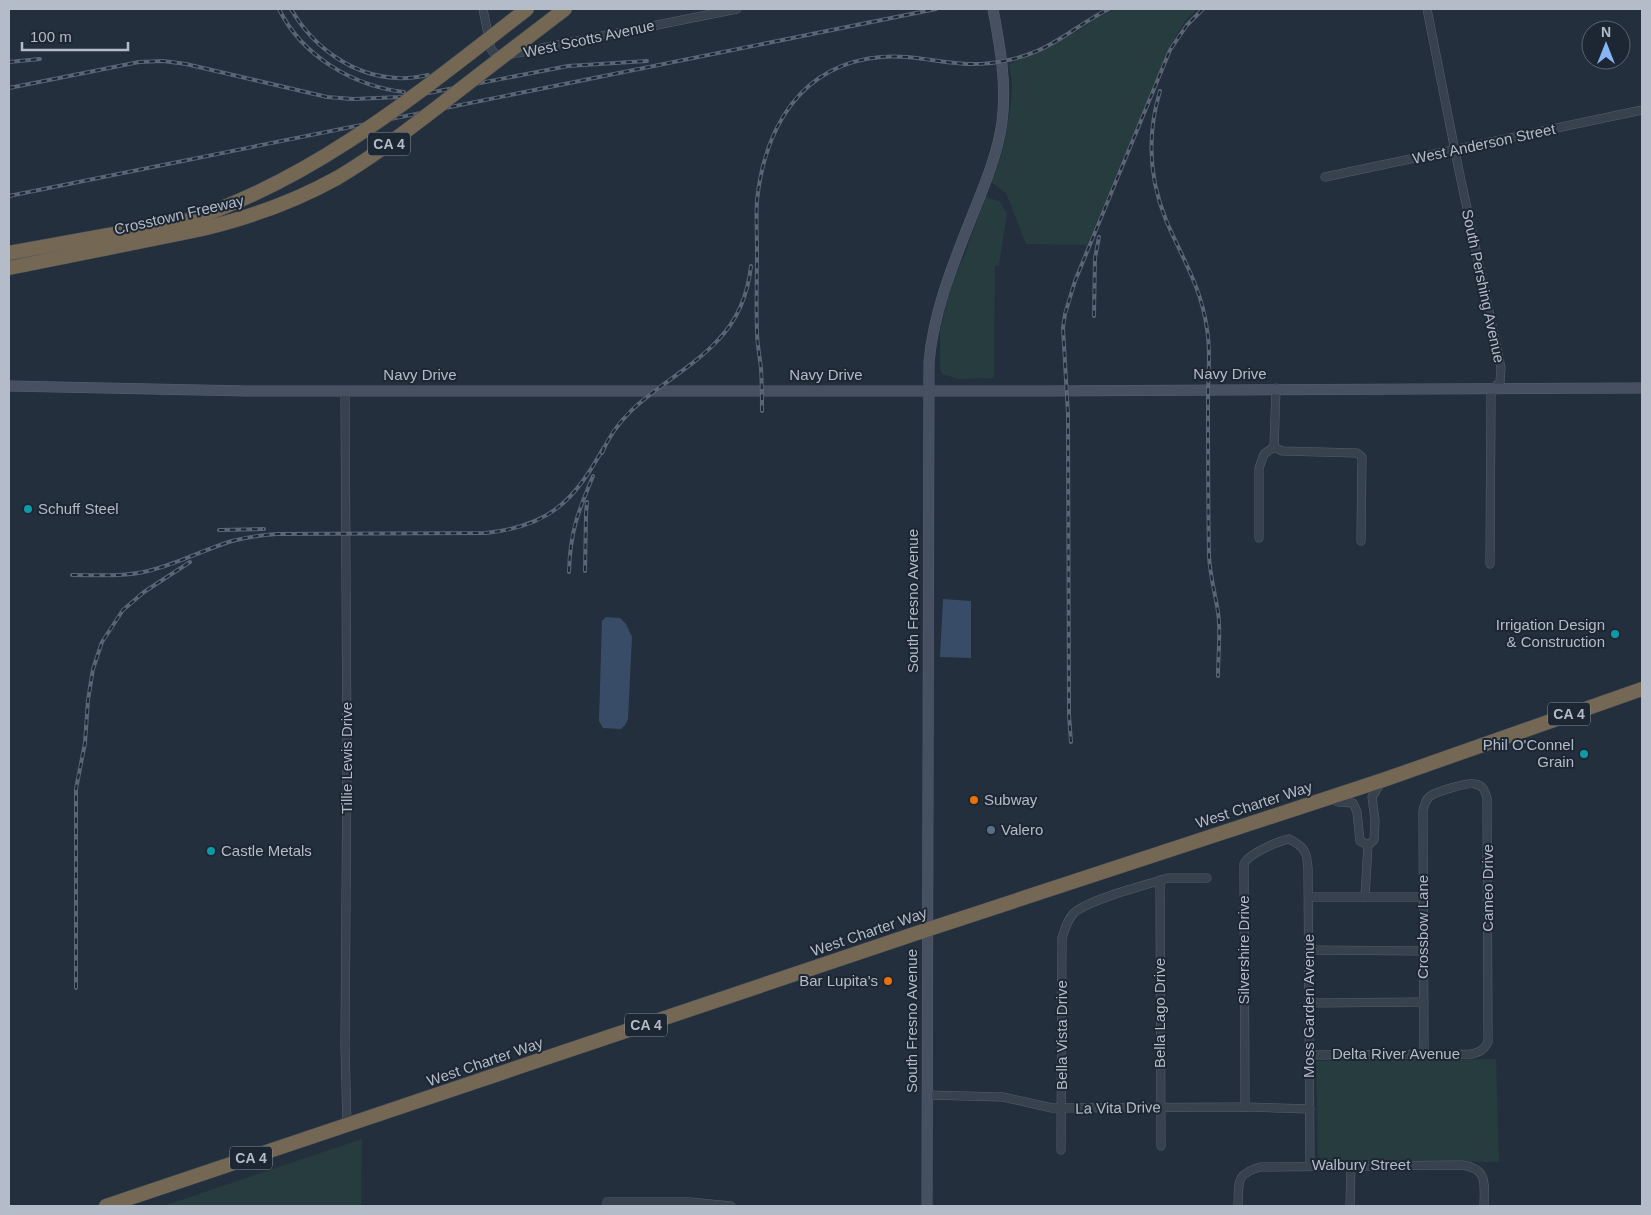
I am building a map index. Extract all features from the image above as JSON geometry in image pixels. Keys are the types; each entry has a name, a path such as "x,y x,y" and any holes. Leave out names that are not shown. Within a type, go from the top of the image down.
{"highway":[{"name":"Crosstown Freeway","path":"9,268 187,226 270,188 338,148 421,90 527,9"},
{"name":"Crosstown Freeway","path":"9,253 187,226 232,222 295,199 342,174 393,141 565,9"},
{"name":"West Charter Way","path":"106,1206 926,930 1383,780 1642,689"}],"street":[{"name":"West Scotts Avenue","path":"482,9 491,49 499,56 737,9"},
{"name":"South Fresno Avenue","path":"926,1206 928,389 931,336 938,307 995,155 1002,124 1003,72 993,9"},
{"name":"South Pershing Avenue","path":"1427,9 1501,368 1500,382 1494,388 1491,396 1490,564"},
{"name":"West Anderson Street","path":"1325,177 1642,110"},
{"name":"Navy Drive","path":"9,386 247,391 1642,388"},
{"path":"1274,447 1276,388"},
{"name":"Tillie Lewis Drive","path":"345,390 347,1126"},
{"path":"1274,447 1282,450 1357,452 1362,457 1361,541"},
{"path":"1259,538 1259,468 1264,454 1274,447"},
{"path":"1365,897 1368,845 1374,840 1375,820 1372,797 1383,780"},
{"name":"Cameo Drive","path":"1425,801 1431,795 1475,783 1485,790 1488,798 1488,1042 1482,1050"},
{"path":"1328,798 1338,802 1353,802 1357,812 1360,841 1368,845"},
{"name":"Crossbow Lane","path":"1424,1054 1422,811 1425,801"},
{"name":"Silvershire Drive","path":"1245,1107 1244,864 1246,859 1252,855 1284,840 1289,839 1303,848"},
{"name":"Moss Garden Avenue","path":"1303,848 1307,856 1309,897 1310,1165"},
{"path":"1160,880 1168,878 1207,878"},
{"name":"Bella Vista Drive","path":"1061,1150 1062,938 1067,922 1074,913 1086,905 1160,880"},
{"name":"Bella Lago Drive","path":"1160,880 1161,1146"},
{"path":"1309,897 1423,897"},
{"path":"1309,950 1423,951"},
{"path":"1309,1003 1424,1002"},
{"name":"Delta River Avenue","path":"1310,1055 1471,1054 1482,1050"},
{"name":"La Vita Drive","path":"927,1095 1004,1097 1061,1109 1245,1107 1310,1109"},
{"name":"Walbury Street","path":"1238,1206 1240,1176 1249,1170 1260,1167 1310,1165 1463,1165 1473,1167 1481,1173 1484,1181 1484,1206"},
{"path":"1350,1206 1351,1166"},
{"path":"607,1204 690,1202 731,1206"}],"green space":[{"path":"1116,9 1197,9 1185,21 1168,50 1087,245 1026,244 1006,193 991,182 1003,149 1010,110 1012,87 1009,64 1078,31 1098,17"},
{"path":"985,197 999,201 1007,213 999,265 995,266 994,378 958,379 942,374 940,369 940,330 955,275 965,254"},
{"path":"1496,1059 1499,1162 1318,1160 1316,1061"},
{"path":"362,1139 361,1206 163,1206"}],"water":[{"path":"943,599 971,601 971,658 940,657"},
{"path":"606,617 620,618 626,624 632,637 628,719 621,729 603,728 599,721 602,621"}],"railway":[{"path":"279,9 301,41 331,66 366,83 404,92"},
{"path":"291,9 300,23 322,47 349,65 380,76 405,78 428,75"},
{"path":"9,196 936,9"},
{"path":"762,411 761,374 757,341 757,200 761,173 768,148 792,104 809,86 829,72 853,62 892,56 967,64 1010,60 1042,49 1109,9"},
{"path":"1071,742 1069,715 1068,414 1063,328 1065,314 1075,281 1170,50 1187,25 1203,9"},
{"path":"9,62 40,59"},
{"path":"9,88 139,62 163,61 186,64 327,97 353,99 401,97 568,66 647,61"},
{"path":"1160,91 1153,123 1152,140 1153,172 1156,188 1166,220 1196,286 1208,338 1209,556 1219,620 1218,676"},
{"path":"1094,316 1095,258 1099,237"},
{"path":"602,453 612,434 624,418 704,353 726,331 737,314 745,296 751,266"},
{"path":"72,575 139,573 169,565 232,541 266,535 486,533 508,530 544,517 558,508 582,482 604,447"},
{"path":"569,572 573,534 593,476"},
{"path":"585,571 587,502"},
{"path":"219,530 264,529"},
{"path":"76,988 76,789 85,743 88,700 93,669 102,642 123,610 144,592 190,562"}],"place":[{"name":"Schuff Steel","path":"28,509"},
{"name":"Irrigation Design & Construction","path":"1615,634"},
{"name":"Phil O'Connel Grain","path":"1584,754"},
{"name":"Subway","path":"974,800"},
{"name":"Valero","path":"991,830"},
{"name":"Castle Metals","path":"211,851"},
{"name":"Bar Lupita's","path":"888,981"}]}
